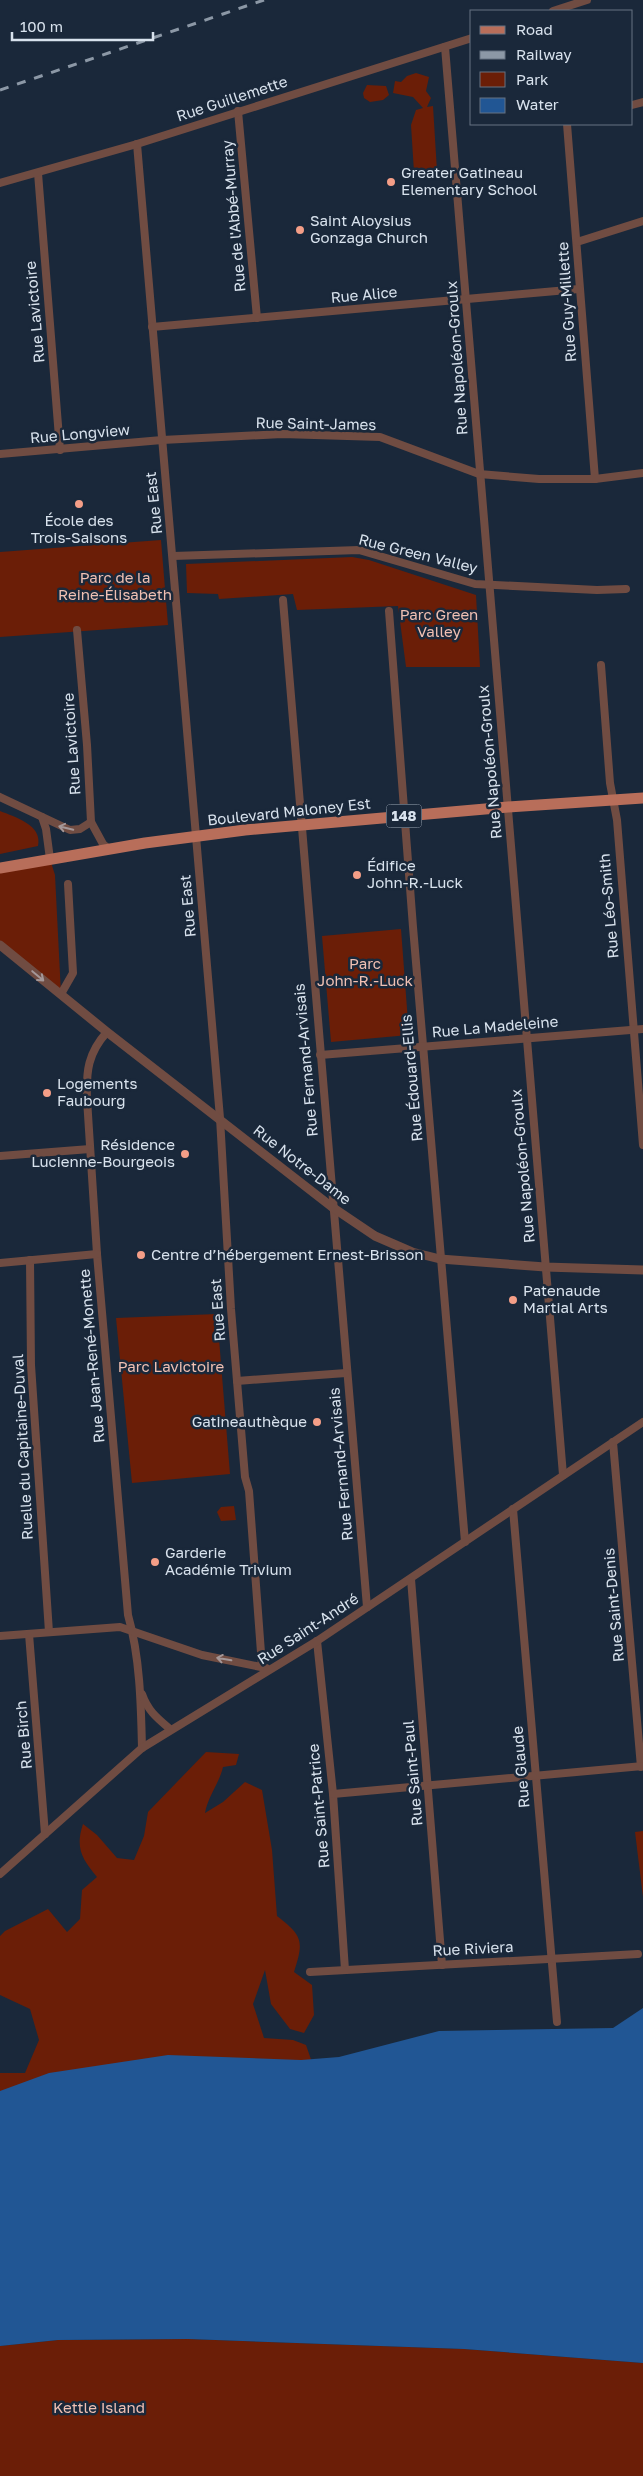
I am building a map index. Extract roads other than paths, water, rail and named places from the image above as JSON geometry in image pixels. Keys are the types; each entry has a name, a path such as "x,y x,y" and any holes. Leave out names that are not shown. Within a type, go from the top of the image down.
{"main road":[{"name":"Boulevard Maloney Est","path":"0,868 195,836 300,825 643,796"}],"street":[{"path":"559,10 587,0"},
{"name":"Rue Guillemette","path":"0,183 137,144 470,39"},
{"name":"Rue Napoléon-Groulx","path":"445,47 544,1267 564,1475"},
{"name":"Rue de l'Abbé-Murray","path":"238,111 257,318"},
{"name":"Rue Guy-Millette","path":"567,125 594,479"},
{"name":"Rue East","path":"137,144 220,1118 237,1381 245,1477 249,1491 262,1666"},
{"name":"Rue Lavictoire","path":"38,173 60,450"},
{"path":"576,242 643,221"},
{"name":"Rue Alice","path":"152,327 579,289"},
{"name":"Rue Saint-James","path":"162,440 282,434 380,438 479,474 594,479 643,473"},
{"name":"Rue Longview","path":"0,454 162,440"},
{"name":"Rue Green Valley","path":"173,556 359,550 475,584 597,590 626,589"},
{"name":"Rue Fernand-Arvisais","path":"283,600 300,825 367,1607"},
{"name":"Rue Édouard-Ellis","path":"389,612 440,1259 465,1542"},
{"name":"Rue Lavictoire","path":"77,630 87,745 91,822 103,844 109,849"},
{"name":"Rue Léo-Smith","path":"601,665 643,1145"},
{"path":"0,797 70,830 80,829 91,822"},
{"path":"42,817 50,859"},
{"path":"61,994 73,973 68,884"},
{"name":"Rue Notre-Dame","path":"0,945 107,1032 362,1229 412,1252 440,1259 544,1267 643,1270"},
{"name":"Rue La Madeleine","path":"320,1055 643,1029"},
{"name":"Rue Jean-René-Monette","path":"107,1032 96,1044 87,1067 90,1149 128,1615 132,1630 139,1682 142,1748"},
{"path":"0,1156 90,1149"},
{"path":"0,1263 98,1254"},
{"name":"Ruelle du Capitaine-Duval","path":"30,1260 31,1365 49,1632"},
{"path":"237,1381 346,1373"},
{"name":"Rue Saint-André","path":"0,1874 142,1748 170,1729 216,1704 271,1670 411,1579 643,1422"},
{"name":"Rue Saint-Denis","path":"614,1442 642,1767"},
{"name":"Rue Glaude","path":"513,1509 557,2022"},
{"name":"Rue Saint-Paul","path":"411,1579 442,1965"},
{"path":"0,1636 120,1627 202,1655 262,1666 271,1670"},
{"name":"Rue Birch","path":"29,1634 45,1834"},
{"name":"Rue Saint-Patrice","path":"317,1640 333,1794 345,1970"},
{"name":"Rue Jean-René-Monette","path":"139,1682 146,1706 153,1715 170,1729"},
{"path":"333,1794 642,1767"},
{"name":"Rue Riviera","path":"310,1972 638,1954"}],"water":[{"path":"643,2008 643,2363 464,2349 188,2339 58,2340 0,2346 0,2091 49,2073 168,2055 301,2060 339,2057 439,2031 613,2028"}],"railway":[{"path":"0,90 264,0"}],"place":[{"name":"Greater Gatineau Elementary School","path":"391,182"},
{"name":"Saint Aloysius Gonzaga Church","path":"300,230"},
{"name":"École des Trois-Saisons","path":"79,504"},
{"name":"Édifice John-R.-Luck","path":"357,875"},
{"name":"Logements Faubourg","path":"47,1093"},
{"name":"Résidence Lucienne-Bourgeois","path":"185,1154"},
{"name":"Centre d’hébergement Ernest-Brisson","path":"141,1255"},
{"name":"Patenaude Martial Arts","path":"513,1300"},
{"name":"Gatineauthèque","path":"317,1422"},
{"name":"Garderie Académie Trivium","path":"155,1562"}],"park label":[{"name":"Parc de la Reine-Élisabeth","path":"115,586"},
{"name":"Parc Green Valley","path":"439,624"},
{"name":"Parc John-R.-Luck","path":"365,972"},
{"name":"Parc Lavictoire","path":"171,1367"},
{"name":"Kettle Island","path":"99,2408"}]}
